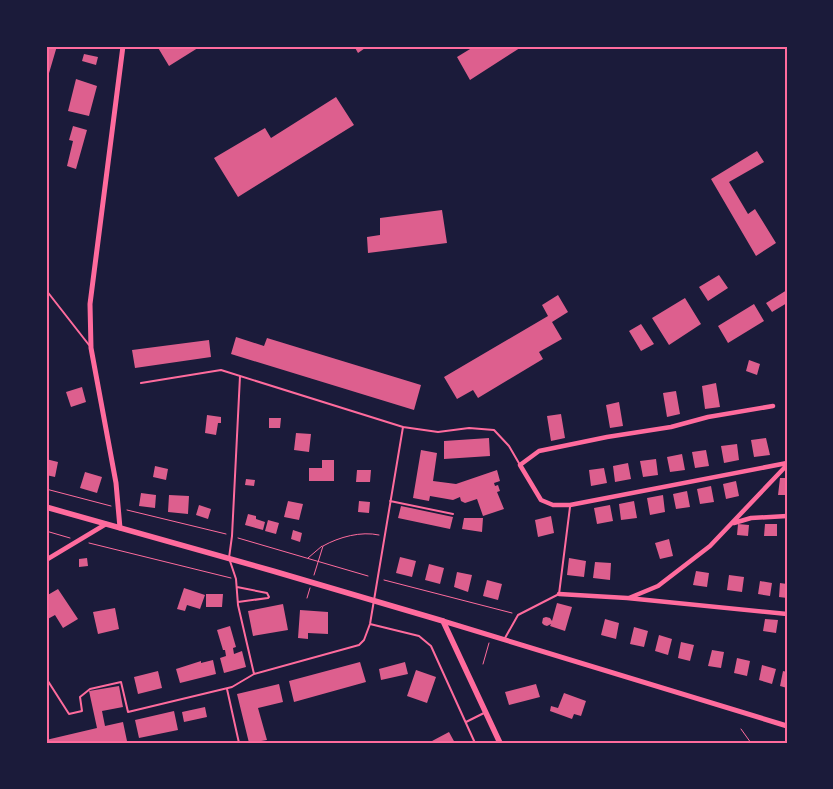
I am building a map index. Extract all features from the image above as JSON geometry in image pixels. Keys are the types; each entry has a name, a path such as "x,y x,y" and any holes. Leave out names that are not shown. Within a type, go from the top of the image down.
{"main road":[{"path":"46,507 443,621 500,743"}],"street":[{"path":"120,528 116,483 91,348 90,304 122,46"},
{"path":"773,406 708,417 671,427 607,436 539,450 520,465 541,500 552,505 570,504 787,464"},
{"path":"628,598 658,586 678,573 710,546 732,524 787,464"},
{"path":"732,524 751,518 787,516"},
{"path":"46,560 106,524"},
{"path":"559,594 628,598 787,614"},
{"path":"443,621 787,726"}],"lane":[{"path":"46,194 46,201"},
{"path":"46,290 91,348"},
{"path":"141,383 221,370 404,427 438,432 469,428 494,430 508,446 520,465"},
{"path":"240,376 232,536 229,558 236,579 238,602 254,674"},
{"path":"46,678 69,714 82,711 80,697 90,689 121,682 128,712 227,689 254,674 359,645 364,640 370,624 404,427"},
{"path":"390,501 453,514"},
{"path":"504,640 518,615 559,594 570,504"},
{"path":"237,587 266,593 269,597 238,602"},
{"path":"370,624 419,636 431,646 475,743"},
{"path":"227,689 239,743"},
{"path":"466,722 486,712"}],"path":[{"path":"46,489 111,506"},
{"path":"127,510 226,534"},
{"path":"46,531 71,538"},
{"path":"308,558 333,540 368,532 384,536"},
{"path":"238,538 368,576"},
{"path":"87,542 236,579"},
{"path":"314,576 323,546"},
{"path":"384,580 512,613"},
{"path":"307,598 310,588"},
{"path":"483,664 489,641"},
{"path":"741,729 750,743"}],"building":[{"path":"46,46 57,46 47,80 46,80"},
{"path":"157,46 201,46 169,66"},
{"path":"354,46 368,46 358,53"},
{"path":"475,46 523,46 470,80 457,57"},
{"path":"84,54 98,57 96,65 82,61"},
{"path":"76,79 97,86 89,116 68,111"},
{"path":"336,97 354,125 238,197 214,158 265,128 271,138"},
{"path":"73,126 87,130 76,169 67,166 73,141 69,140"},
{"path":"757,151 764,162 729,182 748,214 755,209 776,243 756,256 711,179"},
{"path":"442,210 447,243 368,253 367,237 380,235 380,218"},
{"path":"719,275 728,288 708,301 699,287"},
{"path":"787,290 787,303 772,312 766,303"},
{"path":"558,295 568,312 552,322 562,339 539,352 543,359 478,398 473,390 457,399 444,377 548,316 542,305"},
{"path":"685,298 701,324 669,345 652,318"},
{"path":"754,304 764,321 728,343 718,326"},
{"path":"641,324 654,344 641,351 629,331"},
{"path":"236,337 264,346 267,338 421,385 414,410 231,354"},
{"path":"209,340 211,357 135,368 132,350"},
{"path":"749,360 760,364 757,375 746,371"},
{"path":"716,383 720,407 705,409 702,386"},
{"path":"82,387 86,402 71,407 66,392"},
{"path":"676,391 680,414 667,417 663,393"},
{"path":"619,402 623,426 610,428 606,405"},
{"path":"561,414 565,438 551,441 547,416"},
{"path":"207,415 221,417 221,423 218,423 216,435 205,433"},
{"path":"269,418 281,418 280,428 269,428"},
{"path":"296,433 311,434 309,452 294,450"},
{"path":"489,438 490,456 444,459 444,441"},
{"path":"766,438 770,455 754,457 751,440"},
{"path":"737,444 739,460 724,463 721,446"},
{"path":"421,450 437,453 433,481 456,484 497,470 500,481 494,483 495,486 498,485 500,491 497,492 504,509 483,516 477,499 465,503 461,501 460,497 453,500 430,496 429,501 413,498"},
{"path":"706,450 709,466 695,468 692,452"},
{"path":"682,454 685,470 670,472 667,457"},
{"path":"46,459 58,462 55,477 46,475"},
{"path":"656,459 658,475 643,477 640,461"},
{"path":"322,460 334,460 334,481 309,481 309,468 322,468"},
{"path":"628,463 631,479 615,482 613,466"},
{"path":"155,466 168,469 166,480 153,477"},
{"path":"604,468 607,483 591,486 589,470"},
{"path":"357,470 371,470 370,482 356,482"},
{"path":"85,472 102,477 97,493 80,488"},
{"path":"780,478 787,478 787,495 778,495"},
{"path":"246,479 255,480 254,486 245,485"},
{"path":"736,481 739,496 726,499 723,484"},
{"path":"711,486 714,502 700,504 697,489"},
{"path":"687,491 690,507 676,509 673,494"},
{"path":"141,493 156,495 155,508 139,506"},
{"path":"169,495 189,496 188,514 168,512"},
{"path":"663,495 665,512 650,515 647,498"},
{"path":"288,501 303,504 299,520 284,517"},
{"path":"359,501 370,502 369,513 358,512"},
{"path":"634,501 637,518 621,520 619,504"},
{"path":"199,505 211,509 208,519 196,515"},
{"path":"610,505 613,521 597,524 594,508"},
{"path":"401,506 453,517 450,529 398,518"},
{"path":"248,514 256,516 256,519 265,522 263,530 245,525"},
{"path":"551,516 554,533 538,537 535,520"},
{"path":"464,518 483,518 482,532 462,529"},
{"path":"268,520 279,523 276,534 265,531"},
{"path":"738,524 749,525 748,536 737,535"},
{"path":"765,524 777,524 777,536 764,536"},
{"path":"293,530 302,533 300,542 291,539"},
{"path":"669,539 673,556 660,559 655,543"},
{"path":"400,557 416,561 412,577 396,573"},
{"path":"87,558 88,566 79,567 79,559"},
{"path":"569,558 586,561 584,577 567,575"},
{"path":"595,562 611,563 610,580 593,578"},
{"path":"429,564 444,568 440,584 425,580"},
{"path":"696,571 709,573 707,587 693,585"},
{"path":"457,572 472,575 468,592 454,587"},
{"path":"729,575 744,577 742,592 727,590"},
{"path":"487,580 502,584 498,600 483,596"},
{"path":"760,581 772,583 770,596 758,594"},
{"path":"780,583 787,584 787,598 779,597"},
{"path":"184,588 205,595 200,609 187,605 185,611 177,609"},
{"path":"58,589 78,619 63,628 55,615 46,620 46,596"},
{"path":"206,594 223,594 222,607 206,607"},
{"path":"557,603 572,607 565,631 550,626 551,624 547,626 542,623 543,618 546,617 552,621"},
{"path":"283,604 288,630 253,636 248,611"},
{"path":"115,608 119,629 98,634 93,612"},
{"path":"300,610 328,612 328,634 308,633 308,639 298,638"},
{"path":"605,619 619,623 616,639 601,635"},
{"path":"765,619 778,620 776,633 763,631"},
{"path":"230,626 236,647 233,648 234,654 242,651 246,667 224,673 220,658 226,656 217,630"},
{"path":"634,627 648,631 644,647 630,644"},
{"path":"659,635 672,639 668,655 655,651"},
{"path":"681,642 694,645 690,661 678,658"},
{"path":"712,650 724,652 721,668 708,666"},
{"path":"737,658 750,661 747,676 734,673"},
{"path":"213,660 216,674 180,683 176,669 201,661 201,663"},
{"path":"360,662 366,682 294,702 289,681"},
{"path":"405,662 408,674 381,680 379,669"},
{"path":"762,665 776,669 772,684 759,680"},
{"path":"416,670 436,677 427,703 407,696"},
{"path":"158,671 162,688 138,694 134,677"},
{"path":"783,671 787,672 787,688 780,686"},
{"path":"279,684 283,702 258,708 267,740 249,743 237,694"},
{"path":"536,684 540,697 509,705 505,692"},
{"path":"119,686 123,707 102,711 105,726 123,722 127,741 119,743 46,743 46,740 97,728 89,691"},
{"path":"564,693 586,701 581,716 574,714 572,719 550,711 551,706 558,708"},
{"path":"205,707 207,717 184,722 182,712"},
{"path":"174,711 178,730 139,738 135,720"},
{"path":"449,732 455,743 433,743 432,741"}]}
